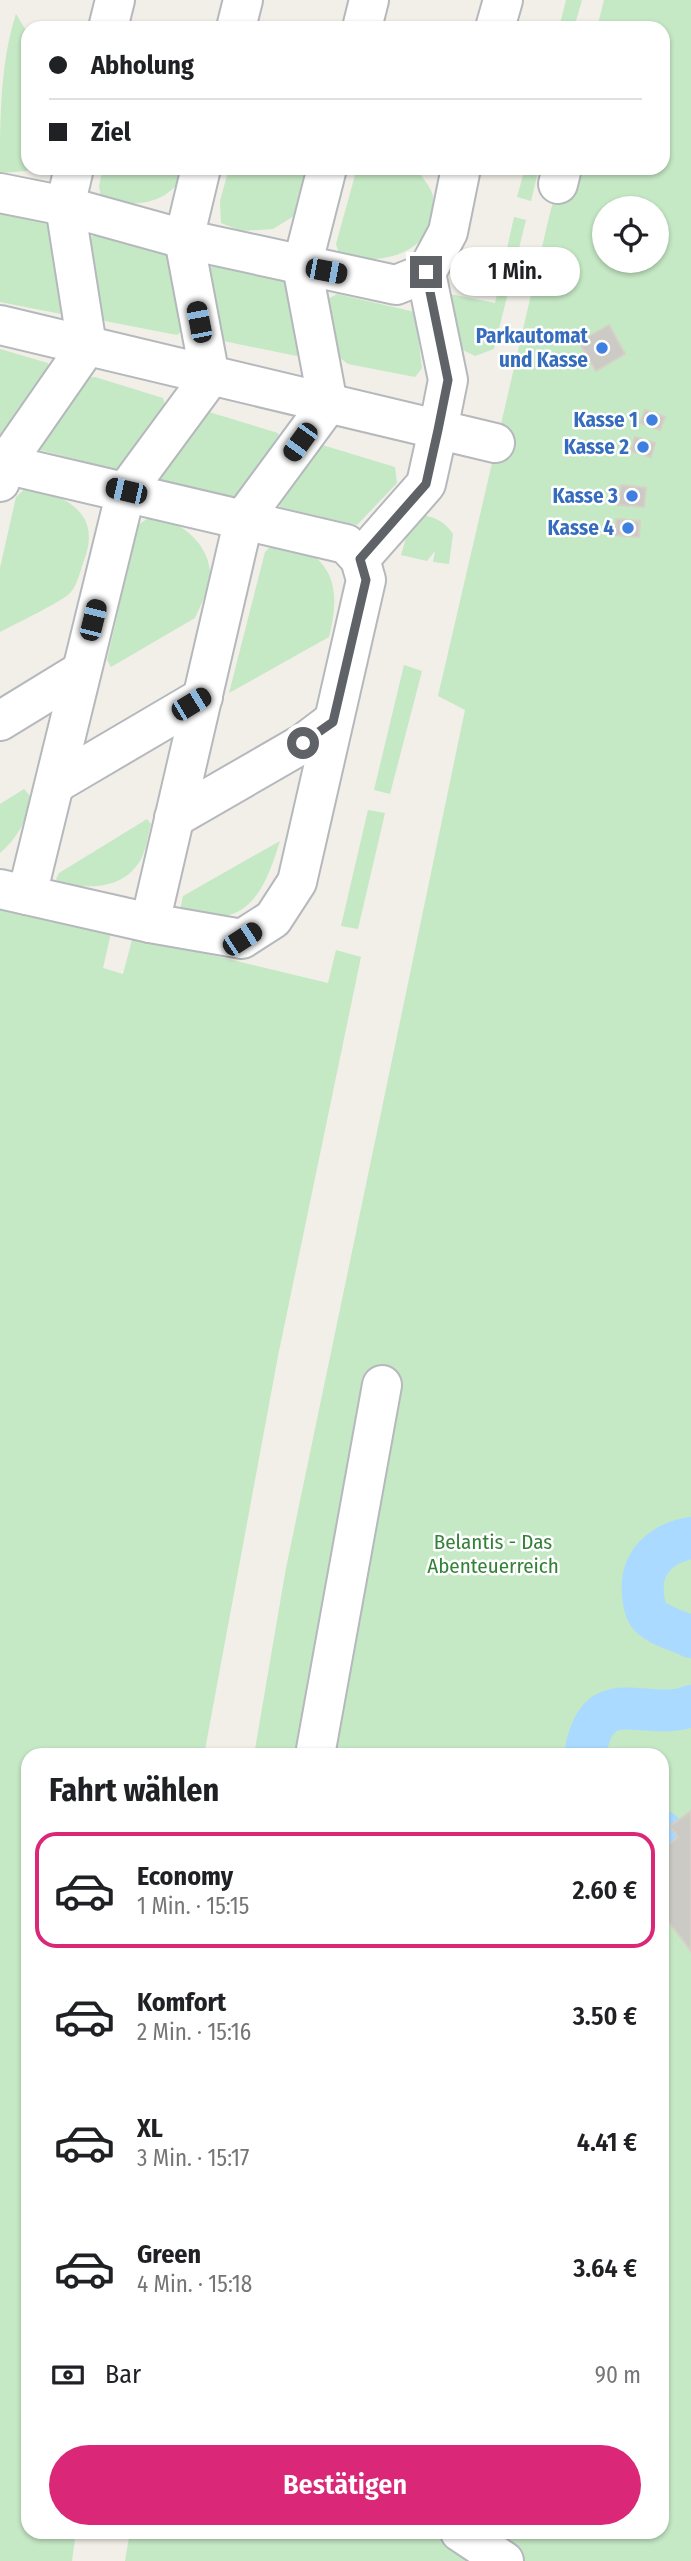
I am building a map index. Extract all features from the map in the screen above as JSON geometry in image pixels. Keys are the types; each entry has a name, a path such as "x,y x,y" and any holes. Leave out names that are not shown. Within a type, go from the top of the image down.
{"street":[{"path":"110,21 115,0"},
{"path":"238,21 243,0"},
{"path":"364,21 369,0"},
{"path":"497,21 503,0"},
{"path":"72,175 65,206 87,346 2,470 126,491 346,544 360,559 366,580 297,883 273,919 242,939 150,923 14,892 55,784 126,491 210,377 184,239 199,175"},
{"path":"150,923 244,518 328,404 302,266 325,175"},
{"path":"0,193 65,206 184,239 396,285 426,272 448,232 460,175"},
{"path":"360,559 426,484 448,380 426,272"},
{"path":"0,325 495,443"},
{"path":"0,721 80,672"},
{"path":"55,784 203,697"},
{"path":"174,818 303,743 333,722"},
{"path":"316,1748 382,1385"},
{"path":"471,2539 504,2561"}],"green space":[{"path":"566,0 582,0 576,21 561,21"},
{"name":"Belantis - Das Abenteuerreich","path":"604,0 691,0 691,2561 125,2561 129,2539 669,2539 669,1748 255,1748 286,1568 465,710 438,696 560,175 670,175 670,21 599,21"},
{"path":"16,14 21,22 21,171 0,173 4,72"},
{"path":"101,175 182,175 172,190 151,201 139,203 101,197 99,186"},
{"path":"227,175 310,175 307,203 294,216 273,229 241,231 221,223 220,201"},
{"path":"355,175 421,175 433,196 433,215 428,231 418,242 391,257 374,259 340,256 336,244"},
{"path":"523,175 537,175 531,201 517,197"},
{"path":"0,209 50,222 70,307 61,314 0,302"},
{"path":"514,217 526,220 494,349 475,356 461,349 450,294 495,303"},
{"path":"97,233 167,251 187,327 177,335 105,321 97,312 85,242"},
{"path":"215,264 294,282 306,344 297,356 223,341 217,332 205,271"},
{"path":"337,294 415,312 422,368 415,377 348,364 335,354 326,300"},
{"path":"0,349 48,363 51,375 7,434 0,437"},
{"path":"95,377 163,398 167,410 125,465 114,469 40,450 36,438 81,378"},
{"path":"209,412 278,433 281,443 247,491 235,497 159,479 197,414"},
{"path":"319,444 395,467 397,483 357,525 280,507 277,493"},
{"path":"28,486 57,496 78,511 89,532 88,546 75,587 66,597 0,632 0,568 16,497"},
{"path":"423,515 440,521 453,534 449,564 433,562 435,551 427,561 401,555 411,521"},
{"path":"150,517 171,522 197,541 208,560 209,583 195,618 111,667 107,660 138,525"},
{"path":"276,541 304,550 326,569 334,590 334,613 329,637 229,693 265,552"},
{"path":"404,665 422,671 390,794 374,790"},
{"path":"24,789 30,796 24,820 12,841 0,853 0,804"},
{"path":"368,810 385,813 358,929 341,926"},
{"path":"147,819 151,824 144,853 133,870 124,877 115,882 94,886 60,884 56,879 59,873"},
{"path":"280,841 268,876 246,906 224,916 208,916 180,910 183,896"},
{"path":"0,909 111,933 103,968 123,974 133,936 328,983 336,950 361,957 278,1356 205,1748 21,1748 21,2539 75,2539 72,2561 0,2561"}],"building":[{"name":"Parkautomat und Kasse","path":"609,325 625,354 596,371 579,342"},
{"name":"Kasse 1","path":"645,410 665,417 660,430 640,423"},
{"name":"Kasse 2","path":"635,437 655,443 651,457 631,451"},
{"name":"Kasse 3","path":"621,485 646,488 644,507 618,505"},
{"name":"Kasse 4","path":"616,519 640,521 639,537 615,535"},
{"path":"691,1811 691,1951 669,1922 669,1844 678,1837 670,1826"}],"waterway":[{"path":"691,1538 662,1549 649,1563 643,1582 648,1614 662,1625 691,1637"},
{"path":"587,1748 591,1732 600,1717 612,1710 674,1710 691,1706"}],"place":[{"name":"Parkautomat und Kasse","path":"602,348"},
{"name":"Kasse 1","path":"652,420"},
{"name":"Kasse 2","path":"643,447"},
{"name":"Kasse 3","path":"632,496"},
{"name":"Kasse 4","path":"628,528"}],"route":[{"path":"303,743 333,722 366,580 360,559 426,484 448,380 426,272"}]}
